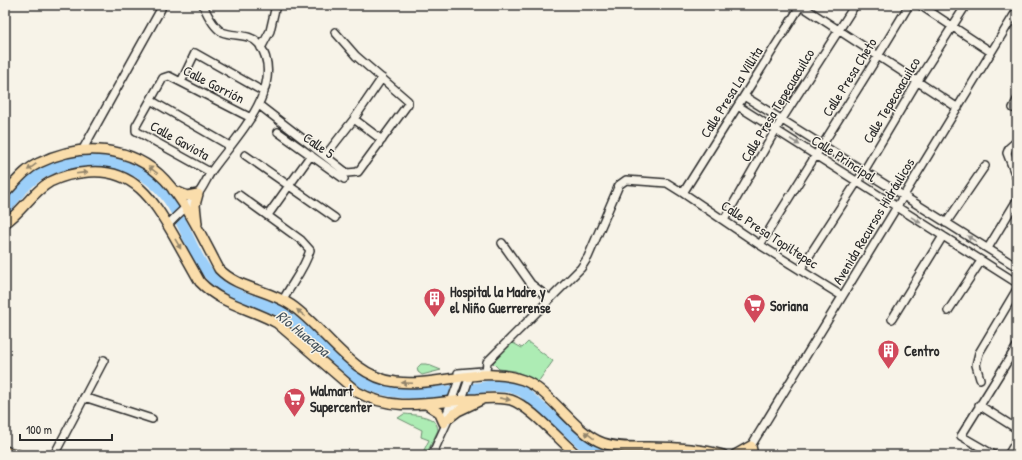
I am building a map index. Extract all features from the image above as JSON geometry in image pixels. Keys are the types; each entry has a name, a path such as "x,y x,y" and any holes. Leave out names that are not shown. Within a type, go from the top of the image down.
{"main road":[{"path":"5,193 26,172 38,163 69,151 84,149 111,150 131,156 157,172 174,190 219,269 226,276 237,282 283,300 308,319 351,360 374,376 396,382 424,382 471,374 500,376 523,380 540,391 590,436 602,443 618,446 694,449 723,455"},
{"path":"5,223 37,192 50,182 77,173 96,171 113,174 129,180 141,188 158,208 169,224 200,282 210,292 222,300 277,322 345,383 366,396 393,404 410,406 484,398 512,400 522,406 577,455"},
{"path":"174,190 187,196 198,194 195,205 198,231"},
{"path":"426,404 439,412 447,420 458,411 484,398"},
{"path":"5,451 18,455"},
{"path":"735,455 750,452"}],"street":[{"path":"169,224 198,194 210,172 259,105 268,80 268,70 264,53 261,48 251,38 221,31 213,22 203,5"},
{"path":"261,48 270,31 276,5"},
{"path":"801,5 878,57 958,108"},
{"name":"Calle Presa La Villita","path":"684,193 801,5"},
{"name":"Calle Presa Tepecuacuilco","path":"724,220 782,119 854,5"},
{"name":"Calle Presa Cheto","path":"760,245 814,155 878,57 909,5"},
{"path":"920,5 951,27 991,52"},
{"name":"Calle Tepecoacuilco","path":"800,270 864,171 917,82 966,5"},
{"path":"84,149 161,9"},
{"name":"Avenida Recursos Hidráulicos","path":"743,455 750,452 903,195 1017,10"},
{"path":"259,105 347,174 354,174 358,172 408,104 408,101 356,56 335,32"},
{"path":"181,82 195,53 264,92"},
{"name":"Calle Gorrión","path":"152,101 163,78 169,76 250,118"},
{"path":"325,156 354,119 382,78"},
{"name":"Calle Principal","path":"744,96 1017,267"},
{"path":"1012,108 1017,100"},
{"path":"152,101 230,146"},
{"name":"Calle Gaviota","path":"152,101 136,126 136,131 210,172"},
{"name":"Calle Principal","path":"738,106 1017,284"},
{"path":"354,119 382,140"},
{"name":"Calle 5","path":"278,132 344,179"},
{"path":"1017,141 1009,148 1007,153 1017,179"},
{"path":"245,155 289,184 335,218"},
{"path":"268,215 311,155"},
{"path":"946,223 984,166"},
{"name":"Calle Presa Topiltepec","path":"549,298 581,268 588,257 619,185 626,180 667,184 684,193 760,245 842,296"},
{"path":"239,195 301,240 310,250 304,264 283,300"},
{"path":"988,248 1017,200"},
{"path":"892,319 942,236"},
{"path":"486,371 487,362 549,298 531,284 502,243"},
{"path":"948,311 981,261"},
{"path":"980,379 976,365 979,353 1017,289"},
{"path":"994,455 961,436 1017,346"},
{"path":"54,455 104,360"},
{"path":"428,455 471,374 486,371 502,373 523,380"},
{"path":"457,400 460,376"},
{"path":"84,397 152,419"},
{"path":"979,405 1017,429"},
{"path":"432,455 447,420"},
{"path":"1008,455 1017,440"}],"green space":[{"path":"528,342 553,361 538,382 515,371 499,369 493,363 506,348 513,343 522,348"},
{"path":"421,364 426,364 441,370 422,375 418,372 417,368"},
{"path":"404,414 425,417 434,421 437,425 438,430 426,455 415,455 416,452 422,454 429,440 421,437 422,430 398,418"}],"waterway":[{"name":"Río Huacapa","path":"5,209 38,175 61,166 78,162 95,161 112,163 128,168 144,176 157,186 169,200 197,256 211,276 220,285 242,297 283,313 357,378 371,386 405,393 442,392 494,386 510,387 522,391 583,444 602,455"}],"place":[{"name":"Hospital la Madre y el Niño Guerrerense","path":"434,318"},
{"name":"Soriana","path":"755,324"},
{"name":"Centro","path":"888,370"},
{"name":"Walmart Supercenter","path":"294,418"}]}
